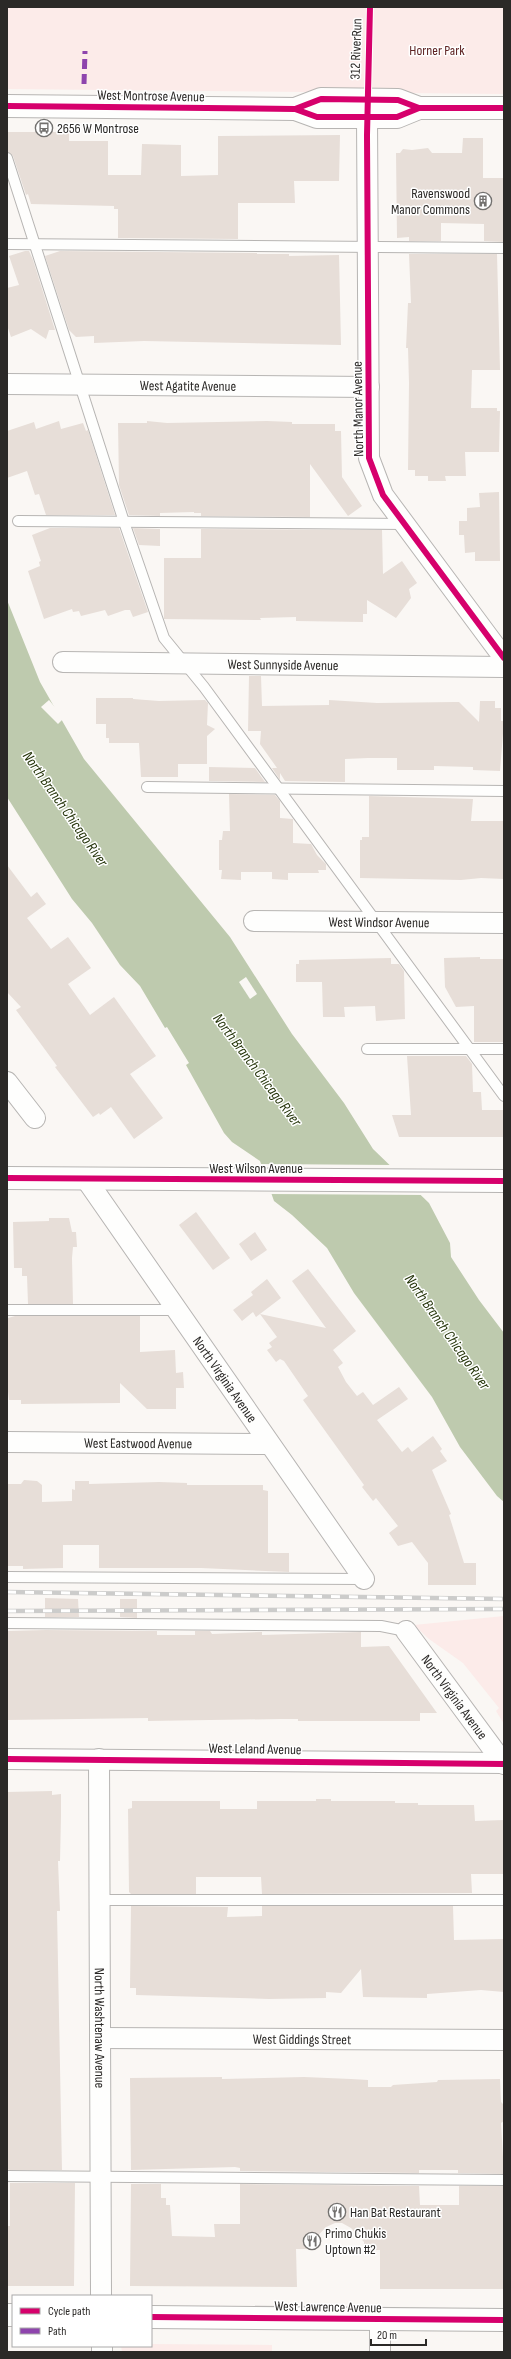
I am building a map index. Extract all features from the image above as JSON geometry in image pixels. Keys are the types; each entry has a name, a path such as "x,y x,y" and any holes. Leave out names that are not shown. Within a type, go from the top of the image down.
{"main road":[{"name":"West Montrose Avenue","path":"295,110 321,99 398,100 419,108 504,108"},
{"name":"West Montrose Avenue","path":"7,106 295,110 317,116 372,123 397,117 419,108"},
{"name":"West Wilson Avenue","path":"7,1178 504,1181"},
{"name":"West Lawrence Avenue","path":"152,2317 504,2320"}],"street":[{"name":"North Manor Avenue","path":"372,123 368,247 369,458 383,495 504,658"},
{"name":"West Agatite Avenue","path":"7,384 369,386"},
{"name":"West Sunnyside Avenue","path":"63,662 504,667"},
{"name":"West Windsor Avenue","path":"254,922 504,923"},
{"path":"7,1082 34,1118"},
{"name":"North Virginia Avenue","path":"86,1179 364,1579"},
{"name":"West Eastwood Avenue","path":"7,1442 269,1444"},
{"name":"North Virginia Avenue","path":"406,1631 504,1764"},
{"name":"West Leland Avenue","path":"7,1759 504,1764"},
{"name":"North Washtenaw Avenue","path":"99,1759 101,2295"},
{"name":"West Giddings Street","path":"100,2038 504,2040"},
{"path":"380,2319 380,2352"}],"lane":[{"path":"7,158 81,384 124,522 164,638 278,789 504,1096"},
{"path":"7,244 504,248"},
{"path":"18,521 406,524"},
{"path":"147,787 504,791"},
{"path":"367,1049 504,1049"},
{"path":"7,1310 177,1310"},
{"path":"7,1577 364,1579"},
{"path":"7,1623 381,1626 406,1631"},
{"path":"99,1900 504,1900"},
{"path":"7,2176 504,2180"}],"green space":[{"name":"Horner Park","path":"7,7 504,7 504,94 7,89"},
{"path":"504,1616 504,1724 496,1711 499,1708 463,1663 429,1639 414,1625"},
{"path":"152,2344 272,2345 272,2352 122,2352 121,2347 152,2347"}],"water":[{"name":"North Branch Chicago River","path":"7,600 40,682 84,759 230,937 292,1034 344,1103 373,1149 429,1203 450,1243 451,1257 479,1300 504,1333 504,1502 497,1496 460,1447 432,1397 354,1293 327,1248 292,1215 274,1201 260,1161 232,1142 224,1133 186,1065 189,1063 167,1027 165,1028 140,986 120,965 92,923 72,899 7,797"}],"pier":[{"path":"49,700 64,718 58,724 41,707"},
{"path":"246,977 257,994 250,999 239,982"},
{"path":"259,1164 393,1165 424,1195 269,1194"}],"building":[{"path":"7,132 69,132 69,141 108,141 108,175 141,175 142,144 181,145 181,176 218,175 218,136 340,135 339,181 294,181 295,203 238,203 238,239 118,238 118,209 114,209 114,206 31,204 28,194 26,195 13,156 7,152"},
{"path":"463,138 483,138 483,178 504,178 504,242 484,241 484,224 441,223 441,241 409,241 409,237 397,238 396,153 400,153 403,149 412,150 428,148 432,153 462,153"},
{"path":"29,251 33,260 55,330 49,330 46,339 31,329 11,337 7,325 7,288 19,285 9,256"},
{"path":"60,251 257,253 289,254 289,256 339,255 341,345 144,341 94,343 94,336 76,337 69,330 45,256"},
{"path":"409,254 497,254 500,370 472,370 471,408 497,408 497,411 500,411 499,452 465,452 466,476 445,476 446,481 428,481 428,476 415,476 415,470 408,470 409,383 408,348 406,348 408,303 411,303"},
{"path":"59,421 61,429 83,423 86,431 88,430 115,515 46,515 39,494 35,495 27,471 7,478 7,431 34,422 36,429"},
{"path":"147,421 167,423 267,421 292,422 292,424 335,424 335,431 341,431 342,477 362,506 348,516 310,464 310,517 201,516 201,513 194,512 160,513 160,516 129,515 119,485 118,423 147,423"},
{"path":"499,492 500,561 475,561 475,552 465,553 464,535 459,535 459,521 467,521 467,508 480,507 479,493"},
{"path":"50,528 119,528 148,612 133,617 130,610 125,610 108,616 105,610 81,616 79,611 73,612 72,609 44,619 28,571 40,566 39,562 41,561 32,535"},
{"path":"133,528 160,529 160,546 139,545"},
{"path":"201,529 382,530 383,574 402,561 417,583 409,589 411,598 396,618 367,600 367,614 363,614 363,622 296,621 296,617 260,618 261,620 164,619 164,558 201,558"},
{"path":"249,676 261,676 262,706 329,705 329,700 377,703 459,702 479,722 480,701 495,701 495,708 501,708 501,721 504,721 500,771 473,770 473,767 434,766 434,770 397,770 397,758 368,758 345,759 345,782 285,781 280,773 280,780 272,768 277,768 260,744 261,731 248,731"},
{"path":"96,698 133,698 159,701 205,700 208,703 207,725 215,729 207,736 207,764 178,764 178,777 141,777 139,743 109,743 109,738 106,738 106,724 96,724"},
{"path":"209,767 255,768 265,782 209,781"},
{"path":"229,794 275,795 280,801 280,818 293,819 293,843 311,844 317,855 326,864 326,870 318,870 319,873 288,873 288,880 272,879 272,872 241,872 241,880 221,879 222,870 219,870 219,840 222,840 223,831 230,831"},
{"path":"369,796 473,799 471,821 504,821 504,879 481,878 461,880 360,878 360,840 362,840 362,837 369,837"},
{"path":"7,865 31,897 37,892 46,904 27,918 51,949 68,937 91,968 68,984 90,1015 114,997 156,1056 130,1074 163,1118 134,1139 111,1107 100,1115 99,1113 93,1117 55,1067 57,1066 16,1010 21,1007 7,992"},
{"path":"480,957 480,959 504,959 504,1042 474,1042 474,1006 456,1007 445,987 444,958"},
{"path":"391,958 391,964 399,964 404,971 405,1019 376,1021 375,1006 344,1007 345,1017 323,1017 322,982 296,982 296,964 299,964 299,960"},
{"path":"407,1056 466,1056 472,1064 473,1092 481,1092 482,1110 504,1110 504,1137 399,1137 392,1115 411,1115"},
{"path":"196,1212 230,1258 213,1270 179,1225"},
{"path":"49,1218 69,1218 72,1232 76,1232 77,1247 73,1247 72,1258 73,1304 28,1304 27,1276 22,1276 22,1268 14,1268 13,1222 49,1221"},
{"path":"255,1232 267,1250 251,1261 239,1244"},
{"path":"308,1269 356,1331 333,1350 343,1363 338,1367 346,1382 357,1396 363,1392 373,1405 399,1387 408,1399 377,1420 402,1452 408,1447 412,1452 433,1436 442,1449 440,1451 447,1461 432,1470 451,1514 449,1515 464,1563 476,1563 476,1585 428,1585 428,1563 412,1542 398,1546 389,1533 398,1526 376,1498 373,1501 362,1487 364,1485 303,1400 308,1396 284,1361 280,1359 276,1362 267,1350 272,1347 269,1343 277,1337 260,1314 326,1328 292,1281"},
{"path":"267,1279 281,1298 256,1317 253,1312 242,1321 233,1310 253,1295 251,1292"},
{"path":"15,1316 140,1316 140,1352 175,1350 176,1373 183,1372 184,1388 176,1388 176,1409 147,1409 120,1383 120,1403 21,1404 21,1400 9,1400 7,1383 8,1318"},
{"path":"24,1480 37,1481 42,1485 42,1502 72,1501 72,1489 75,1490 75,1481 89,1481 89,1484 159,1482 187,1483 187,1485 263,1485 263,1490 268,1491 268,1553 289,1553 289,1572 201,1568 99,1568 99,1545 63,1545 63,1568 23,1569 23,1566 7,1566 7,1484 21,1484"},
{"path":"45,1598 78,1599 79,1617 45,1617"},
{"path":"120,1599 137,1599 137,1618 120,1617"},
{"path":"7,1631 157,1631 157,1635 195,1635 195,1631 210,1631 212,1634 262,1632 262,1635 361,1632 361,1647 389,1646 437,1713 420,1713 420,1721 298,1721 298,1719 280,1719 148,1721 148,1718 7,1720"},
{"path":"52,1791 52,1795 61,1794 60,1861 58,1861 60,1911 57,1911 62,2170 10,2170 7,2169 7,1792"},
{"path":"316,1799 331,1799 331,1801 395,1801 395,1803 418,1803 418,1805 474,1805 475,1821 504,1820 504,1874 471,1874 472,1893 262,1894 261,1877 196,1877 196,1894 131,1894 129,1892 128,1809 132,1808 132,1801 220,1801 220,1809 257,1809 257,1801 316,1801"},
{"path":"131,1906 228,1907 227,1917 262,1916 262,1906 453,1906 454,1940 504,1939 504,1992 481,1990 427,1994 427,1998 363,1997 361,1969 341,1993 326,1992 326,1998 269,1999 136,1995 136,1988 130,1988"},
{"path":"222,2077 222,2079 304,2077 368,2080 368,2087 391,2087 393,2085 437,2082 438,2080 500,2079 501,2102 504,2105 504,2121 501,2123 504,2174 458,2173 458,2170 419,2170 419,2173 240,2171 240,2168 235,2167 131,2170 130,2078"},
{"path":"10,2183 75,2183 74,2286 7,2286 7,2226 10,2226"},
{"path":"131,2184 161,2184 161,2198 166,2198 166,2205 170,2205 172,2236 215,2237 214,2224 240,2224 240,2184 419,2186 420,2205 459,2205 459,2186 504,2186 504,2289 380,2289 380,2250 364,2250 364,2242 351,2228 342,2223 335,2223 326,2227 313,2241 313,2249 296,2249 297,2287 130,2286"}],"railway":[{"path":"7,1592 504,1599"},
{"path":"7,1611 504,1609"}],"marked path":[{"path":"84,84 85,51"}],"cycle path":[{"name":"312 RiverRun","path":"370,7 367,135 369,458 383,495 504,658"},
{"path":"295,109 321,99 398,100 419,108 504,108"},
{"path":"7,106 295,109 317,117 397,117 419,108"},
{"path":"7,1178 504,1181"},
{"path":"7,1759 504,1764"},
{"path":"152,2317 504,2320"}],"place":[{"name":"2656 W Montrose","path":"44,128"},
{"name":"Ravenswood Manor Commons","path":"483,201"},
{"name":"Han Bat Restaurant","path":"337,2212"},
{"name":"Primo Chukis Uptown #2","path":"312,2241"}]}
